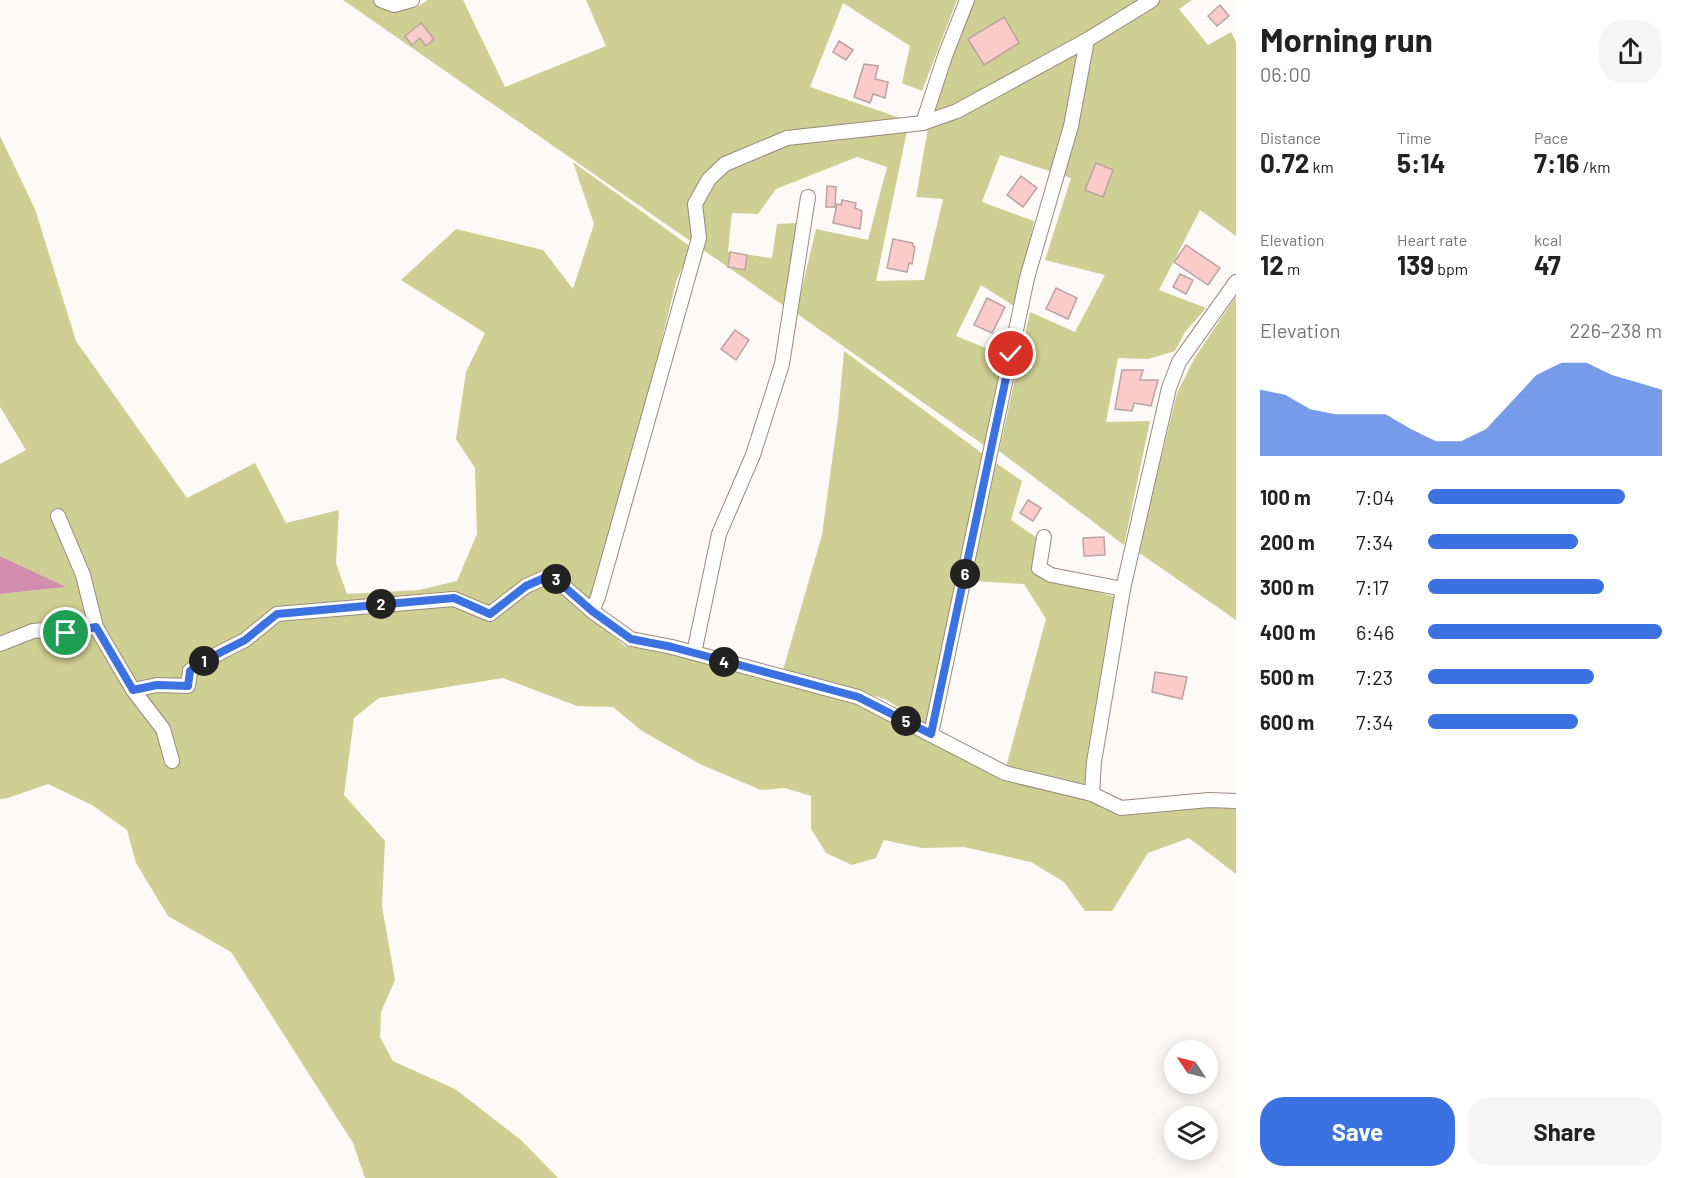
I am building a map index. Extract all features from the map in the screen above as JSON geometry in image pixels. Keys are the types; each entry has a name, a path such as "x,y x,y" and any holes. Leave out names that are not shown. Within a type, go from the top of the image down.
{"street":[{"path":"381,0 394,5 412,0"},
{"path":"923,123 945,56 967,0"},
{"path":"592,611 598,597 699,238 695,204 708,179 724,164 787,138 923,123 957,111 1087,40 1152,0"},
{"path":"931,734 1027,278 1071,126 1087,40"},
{"path":"694,653 719,534 753,455 782,364 808,197"},
{"path":"1092,794 1094,762 1123,589 1169,388 1179,362 1236,282"},
{"path":"58,516 83,575 96,627 133,690 163,729 172,762"},
{"path":"1044,537 1039,568 1051,575 1123,589"},
{"path":"133,690 157,685 188,686 190,671 200,663 245,640 277,614 454,598 490,614 526,586 551,575 592,611 631,639 694,653 858,697 1005,773 1092,794 1121,808 1209,800 1236,801"},
{"path":"0,644 33,631 55,629 66,633 96,627"}],"green space":[{"path":"343,0 372,0 377,5 418,6 428,0 463,0 505,87 606,46 586,0 957,0 922,91 902,83 910,46 843,3 810,87 909,121 876,281 924,280 943,199 916,197 931,110 974,0 1192,0 1179,9 1208,45 1231,32 1236,42 1236,236 1200,210 1159,290 1206,308 1185,332 1175,351 1148,359 1118,358 1106,422 1150,421 1124,545 999,451 1030,312 1075,332 1105,275 1045,260 1071,178 1000,155 982,202 1034,221 1017,308 981,285 956,336 1006,356 985,446 796,313 816,229 868,240 887,167 857,157 776,189 758,214 732,213 728,252 772,258 777,224 797,223 784,306"},
{"path":"0,136 35,209 76,341 187,498 255,463 286,523 339,510 336,563 347,594 419,590 457,581 477,534 475,468 456,439 466,372 485,333 401,280 456,229 543,250 573,289 594,224 573,162 691,247 676,282 631,465 590,599 588,615 625,646 688,657 756,678 855,701 1000,776 1088,797 1118,812 1208,803 1236,807 1236,874 1189,838 1148,853 1112,911 1085,911 1064,882 1031,862 964,847 922,848 884,840 876,858 852,865 826,853 811,829 811,796 785,788 761,790 700,764 642,731 613,707 577,706 503,678 379,698 354,718 344,795 385,841 382,906 395,980 381,1012 380,1037 393,1061 455,1089 521,1140 558,1178 365,1178 353,1143 231,952 168,916 136,863 127,830 92,805 48,784 0,799 0,594 65,587 0,556 0,464 26,450 0,407"},
{"path":"1236,296 1236,620 1138,552 1177,393 1194,359"},
{"path":"844,351 1022,481 1011,520 1037,538 1031,569 1055,580 1118,598 1088,787 1006,767 1046,619 1024,584 959,580 929,727 885,699 783,670 822,535 838,417"}],"shaded area":[{"path":"0,556 66,587 0,594"}],"building":[{"path":"1220,5 1229,16 1217,26 1208,16"},
{"path":"1004,17 1019,43 984,65 968,39"},
{"path":"421,23 434,39 426,46 420,38 412,45 405,36"},
{"path":"839,41 853,50 846,60 833,52"},
{"path":"864,64 878,66 875,79 888,82 885,98 873,94 870,103 854,97"},
{"path":"1096,163 1113,170 1103,197 1085,190"},
{"path":"1021,176 1037,188 1023,207 1007,195"},
{"path":"827,186 836,187 835,207 826,207"},
{"path":"842,200 856,203 855,208 862,211 860,229 833,223 837,204 841,205"},
{"path":"893,239 913,243 915,247 912,264 909,263 907,272 887,268"},
{"path":"1186,245 1220,268 1208,285 1174,262"},
{"path":"730,252 747,255 745,270 728,267"},
{"path":"1180,274 1193,280 1186,294 1173,287"},
{"path":"1056,288 1077,298 1068,319 1046,309"},
{"path":"987,298 1005,307 992,333 974,325"},
{"path":"735,330 749,340 736,360 721,349"},
{"path":"1122,370 1143,370 1140,380 1158,380 1151,406 1134,403 1132,411 1115,409"},
{"path":"1028,500 1041,508 1033,521 1020,513"},
{"path":"1104,537 1105,555 1084,556 1083,538"},
{"path":"1155,672 1187,677 1182,699 1152,692"}],"route":[{"path":"66,633 96,627 133,690 157,685 188,686 190,671 200,663 245,640 277,614 454,598 490,614 526,586 551,575 592,611 631,639 672,647 758,672 858,697 931,734 1011,354"}]}
